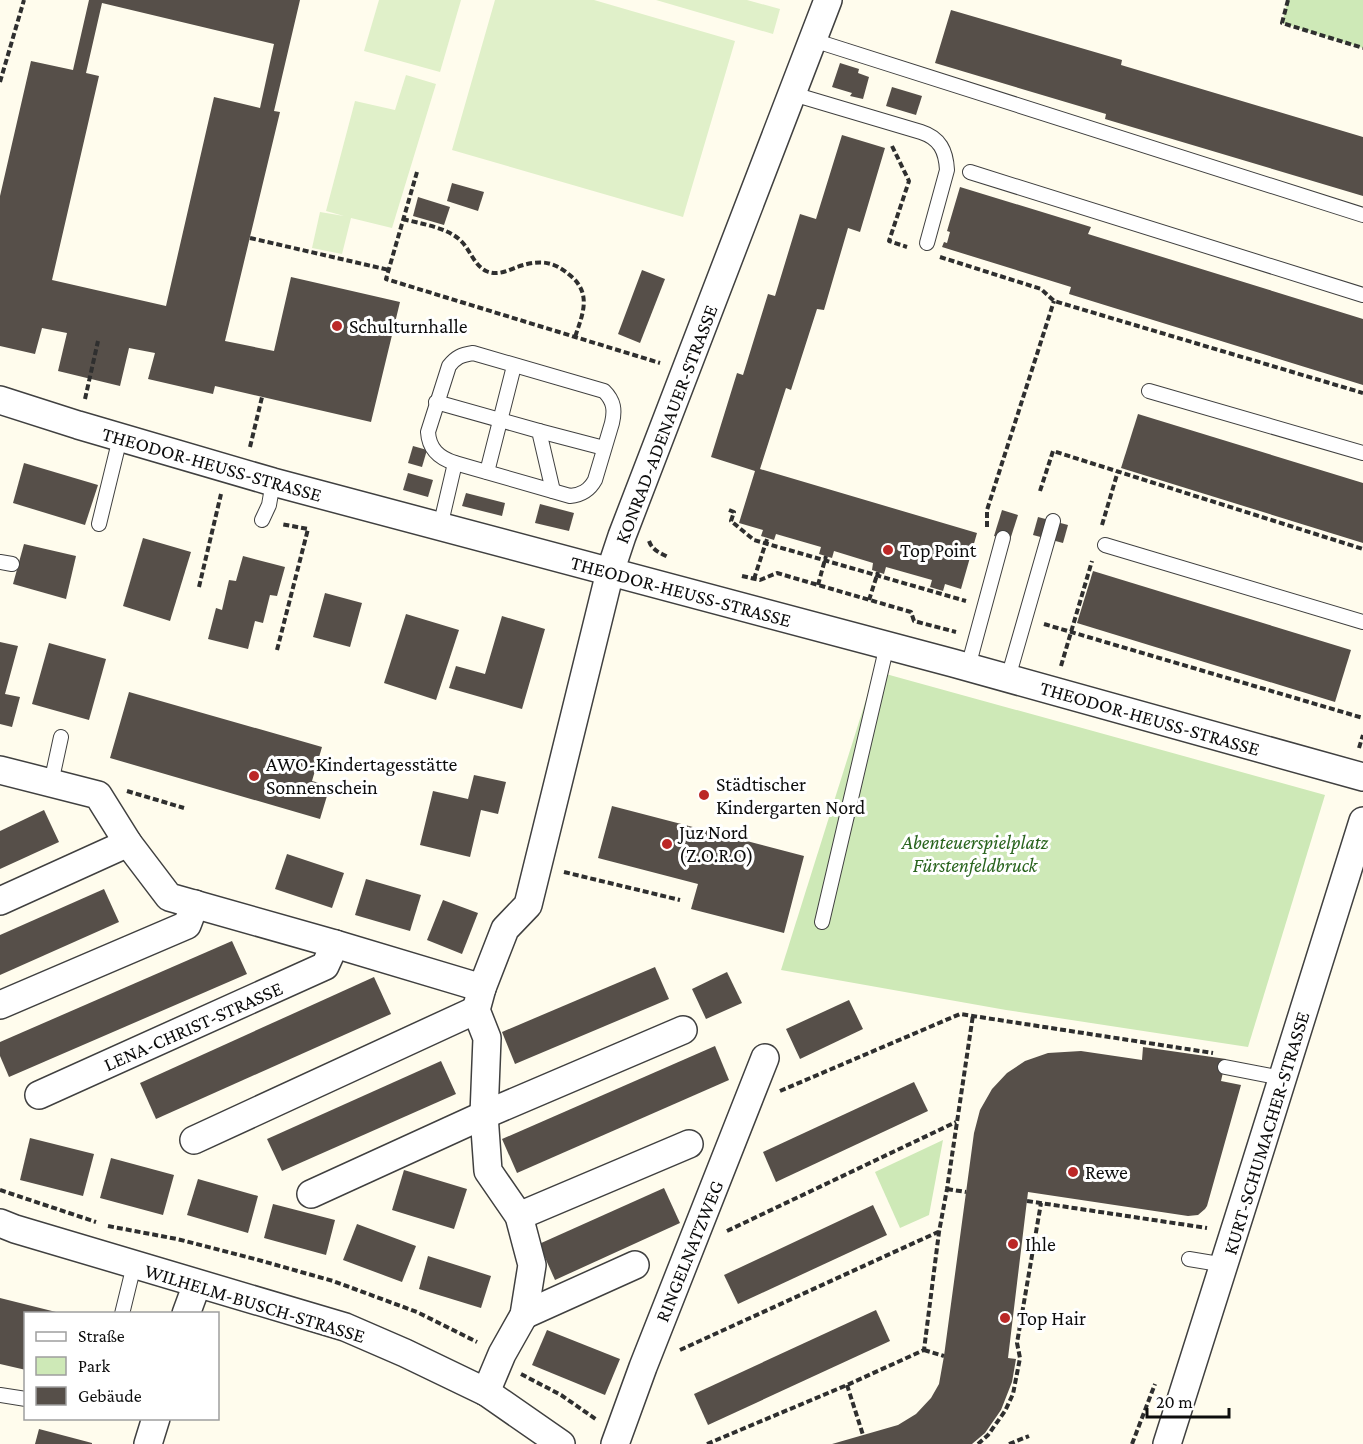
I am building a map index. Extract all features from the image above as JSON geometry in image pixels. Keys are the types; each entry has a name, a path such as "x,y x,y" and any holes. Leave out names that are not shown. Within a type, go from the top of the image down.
{"street":[{"name":"KONRAD-ADENAUER-STRASSE","path":"479,999 505,929 528,905 610,572 793,94 813,40 823,1"},
{"name":"THEODOR-HEUSS-STRASSE","path":"0,400 244,474 887,645 1363,777"},
{"path":"0,770 98,795 128,843 169,897 335,944 479,999"},
{"name":"KURT-SCHUMACHER-STRASSE","path":"1167,1444 1363,821"},
{"path":"0,901 128,843"},
{"path":"0,1005 187,925 195,904"},
{"name":"LENA-CHRIST-STRASSE","path":"39,1095 325,966 335,944"},
{"path":"479,999 487,1038 484,1115 488,1171 519,1216 532,1265 524,1315 486,1392"},
{"path":"194,1140 479,999"},
{"path":"311,1194 484,1115 683,1030"},
{"name":"RINGELNATZWEG","path":"617,1439 643,1367 765,1058"},
{"path":"519,1216 689,1144"},
{"name":"WILHELM-BUSCH-STRASSE","path":"0,1223 134,1266 345,1327 486,1392 561,1444"},
{"path":"524,1315 635,1265"},
{"path":"187,1312 197,1284"},
{"path":"148,1444 156,1420"}],"lane":[{"path":"813,40 1363,215"},
{"path":"793,94 921,132 938,140 946,159 947,170 927,243"},
{"path":"970,172 1363,295"},
{"path":"473,353 514,366 604,391 614,405 614,414 594,480 586,492 570,496 445,460 432,448 428,432 436,402 449,366 455,357 473,353"},
{"path":"487,472 514,366"},
{"path":"1149,391 1363,453"},
{"path":"436,402 604,448"},
{"path":"539,431 553,491"},
{"path":"99,524 120,438"},
{"path":"440,527 455,463"},
{"path":"262,520 269,505 273,482"},
{"path":"1008,678 1053,521"},
{"path":"968,667 1003,538"},
{"path":"1100,548 1363,622"},
{"path":"822,922 887,645"},
{"path":"51,783 61,737"},
{"path":"1225,1067 1282,1078"},
{"path":"1189,1259 1225,1265"},
{"path":"122,1312 134,1266"},
{"path":"0,1395 24,1399"}],"path":[{"path":"0,82 24,0"},
{"path":"1288,0 1282,23 1363,48"},
{"path":"417,172 386,279 663,364"},
{"path":"403,219 457,237 478,266 487,271 497,274 533,263 546,262 556,265 575,280 584,300 585,309 575,337"},
{"path":"250,238 389,270"},
{"path":"987,534 987,510 1054,301 1363,393"},
{"path":"83,408 98,341"},
{"path":"244,474 262,397"},
{"path":"1041,491 1053,451 1363,549"},
{"path":"1101,528 1118,471"},
{"path":"199,587 222,491"},
{"path":"729,510 734,512 731,521 754,540 767,541 968,602"},
{"path":"262,520 309,529 277,650"},
{"path":"648,537 656,551 678,560"},
{"path":"754,579 767,541"},
{"path":"1054,691 1071,632 1100,548"},
{"path":"818,585 825,558"},
{"path":"732,573 760,580 777,573 911,612 914,621 976,638"},
{"path":"869,600 877,574"},
{"path":"1026,619 1363,718"},
{"path":"98,795 114,787 184,808"},
{"path":"538,865 680,900"},
{"path":"746,1106 960,1014 1217,1054"},
{"path":"924,1350 939,1232 973,1015"},
{"path":"691,1248 957,1122"},
{"path":"947,1189 966,1192"},
{"path":"0,1190 95,1221 98,1224 177,1239 333,1281 417,1312 501,1358 561,1395 617,1439"},
{"path":"1027,1201 1210,1228"},
{"path":"978,1444 988,1435 1005,1411 1012,1394 1020,1358 1017,1343 1041,1203"},
{"path":"643,1367 939,1232"},
{"path":"707,1444 924,1350 944,1356"},
{"path":"847,1385 863,1435"},
{"path":"1008,1444 1029,1436"}],"green space":[{"path":"379,0 461,0 440,72 364,51"},
{"path":"495,0 594,0 735,41 683,217 452,150"},
{"path":"656,0 747,0 780,9 773,34"},
{"path":"1288,0 1363,0 1363,48 1282,23"},
{"path":"406,75 436,84 392,228 351,218 342,254 312,248 320,212 344,216 326,211 355,101 395,110"},
{"name":"Abenteuerspielplatz Fürstenfeldbruck","path":"875,671 1325,795 1248,1047 1006,1010 781,970"},
{"path":"943,1140 929,1215 900,1228 875,1172"}],"building":[{"path":"89,0 300,0 274,111 280,112 225,341 274,351 291,277 400,302 371,422 215,386 213,394 148,379 155,353 129,348 120,386 58,371 67,333 42,328 35,354 0,346 0,196 31,61 73,70","holes":["102,3 274,44 260,108 214,97 166,306 52,280 99,76 86,73"]},
{"path":"951,10 1122,60 1121,65 1363,137 1363,196 1105,119 1106,114 935,63"},
{"path":"840,63 859,69 858,73 869,77 863,99 850,96 852,93 832,87"},
{"path":"892,87 922,96 916,115 886,106"},
{"path":"842,135 885,148 860,232 848,228 824,310 817,309 791,390 786,388 760,469 977,533 961,589 945,584 943,591 930,587 932,580 886,567 884,574 872,570 873,563 834,551 832,558 819,554 821,547 776,534 774,540 761,536 763,530 739,523 755,471 711,457 737,373 743,375 768,294 775,296 800,214 816,219"},
{"path":"452,183 484,192 478,211 447,201"},
{"path":"960,187 1091,227 1088,234 1363,319 1363,385 1069,294 1071,287 942,247 944,242 947,243 950,232 947,231"},
{"path":"418,197 450,207 444,225 413,216"},
{"path":"642,270 665,279 640,343 618,334"},
{"path":"1138,414 1363,483 1363,543 1121,468"},
{"path":"413,446 427,450 422,467 408,463"},
{"path":"24,463 98,485 85,525 13,503"},
{"path":"408,473 433,480 428,497 403,490"},
{"path":"466,493 505,503 502,516 462,506"},
{"path":"540,504 574,513 569,531 535,523"},
{"path":"1002,510 1018,515 1010,540 994,536"},
{"path":"1038,517 1068,525 1063,543 1033,535"},
{"path":"143,538 191,552 170,621 123,606"},
{"path":"24,544 76,556 66,599 13,584"},
{"path":"243,556 285,567 277,596 270,595 263,623 255,621 248,649 208,639 216,608 222,610 229,580 236,581"},
{"path":"1093,571 1351,650 1335,702 1077,623"},
{"path":"325,593 362,603 350,647 313,637"},
{"path":"406,614 459,630 436,700 384,683"},
{"path":"502,616 545,629 522,709 449,688 456,666 485,674"},
{"path":"0,642 18,646 5,694 20,697 12,727 0,724"},
{"path":"49,643 106,659 89,720 32,704"},
{"path":"129,692 322,747 312,781 330,786 320,819 110,758"},
{"path":"474,775 506,782 498,814 481,810 470,857 420,845 433,791 468,799"},
{"path":"612,806 804,856 784,933 691,909 698,884 598,858"},
{"path":"44,810 59,842 0,869 0,831"},
{"path":"287,854 344,873 332,908 275,889"},
{"path":"366,879 421,895 410,931 355,915"},
{"path":"104,889 119,922 0,975 0,935"},
{"path":"443,900 478,913 462,954 427,940"},
{"path":"232,941 247,974 9,1077 0,1056 0,1042"},
{"path":"655,967 669,999 515,1064 502,1032"},
{"path":"727,972 742,1003 706,1019 692,989"},
{"path":"374,977 391,1014 156,1119 140,1083"},
{"path":"849,1000 863,1029 800,1059 786,1029"},
{"path":"715,1046 729,1080 517,1173 502,1139"},
{"path":"1143,1047 1226,1059 1221,1081 1241,1085 1205,1209 1198,1215 1188,1216 1028,1192 1008,1358 1016,1359 1012,1382 1001,1410 985,1433 972,1444 832,1444 898,1425 916,1414 931,1398 939,1384 974,1133 980,1110 992,1089 1007,1073 1025,1061 1048,1053 1081,1051 1142,1060"},
{"path":"441,1061 456,1094 282,1171 267,1139"},
{"path":"914,1082 928,1111 776,1182 763,1152"},
{"path":"30,1138 94,1154 83,1196 20,1180"},
{"path":"111,1158 174,1175 163,1215 100,1198"},
{"path":"404,1170 467,1189 454,1229 392,1210"},
{"path":"198,1179 258,1196 248,1233 187,1215"},
{"path":"664,1188 680,1223 555,1280 539,1244"},
{"path":"273,1204 335,1220 326,1255 264,1238"},
{"path":"873,1205 887,1235 738,1304 724,1275"},
{"path":"357,1224 416,1246 402,1282 343,1260"},
{"path":"428,1256 491,1276 481,1308 419,1289"},
{"path":"0,1298 56,1312 24,1312 24,1370 0,1364"},
{"path":"876,1310 890,1341 708,1425 694,1394"},
{"path":"547,1330 620,1359 605,1395 532,1365"},
{"path":"39,1429 92,1443 92,1444 35,1444"}],"place":[{"name":"Schulturnhalle","path":"337,326"},
{"name":"Top Point","path":"888,550"},
{"name":"AWO-Kindertagesstätte Sonnenschein","path":"254,776"},
{"name":"Städtischer Kindergarten Nord","path":"704,795"},
{"name":"Juz Nord (Z.O.R.O)","path":"667,844"},
{"name":"Rewe","path":"1073,1172"},
{"name":"Ihle","path":"1013,1244"},
{"name":"Top Hair","path":"1005,1318"}]}
